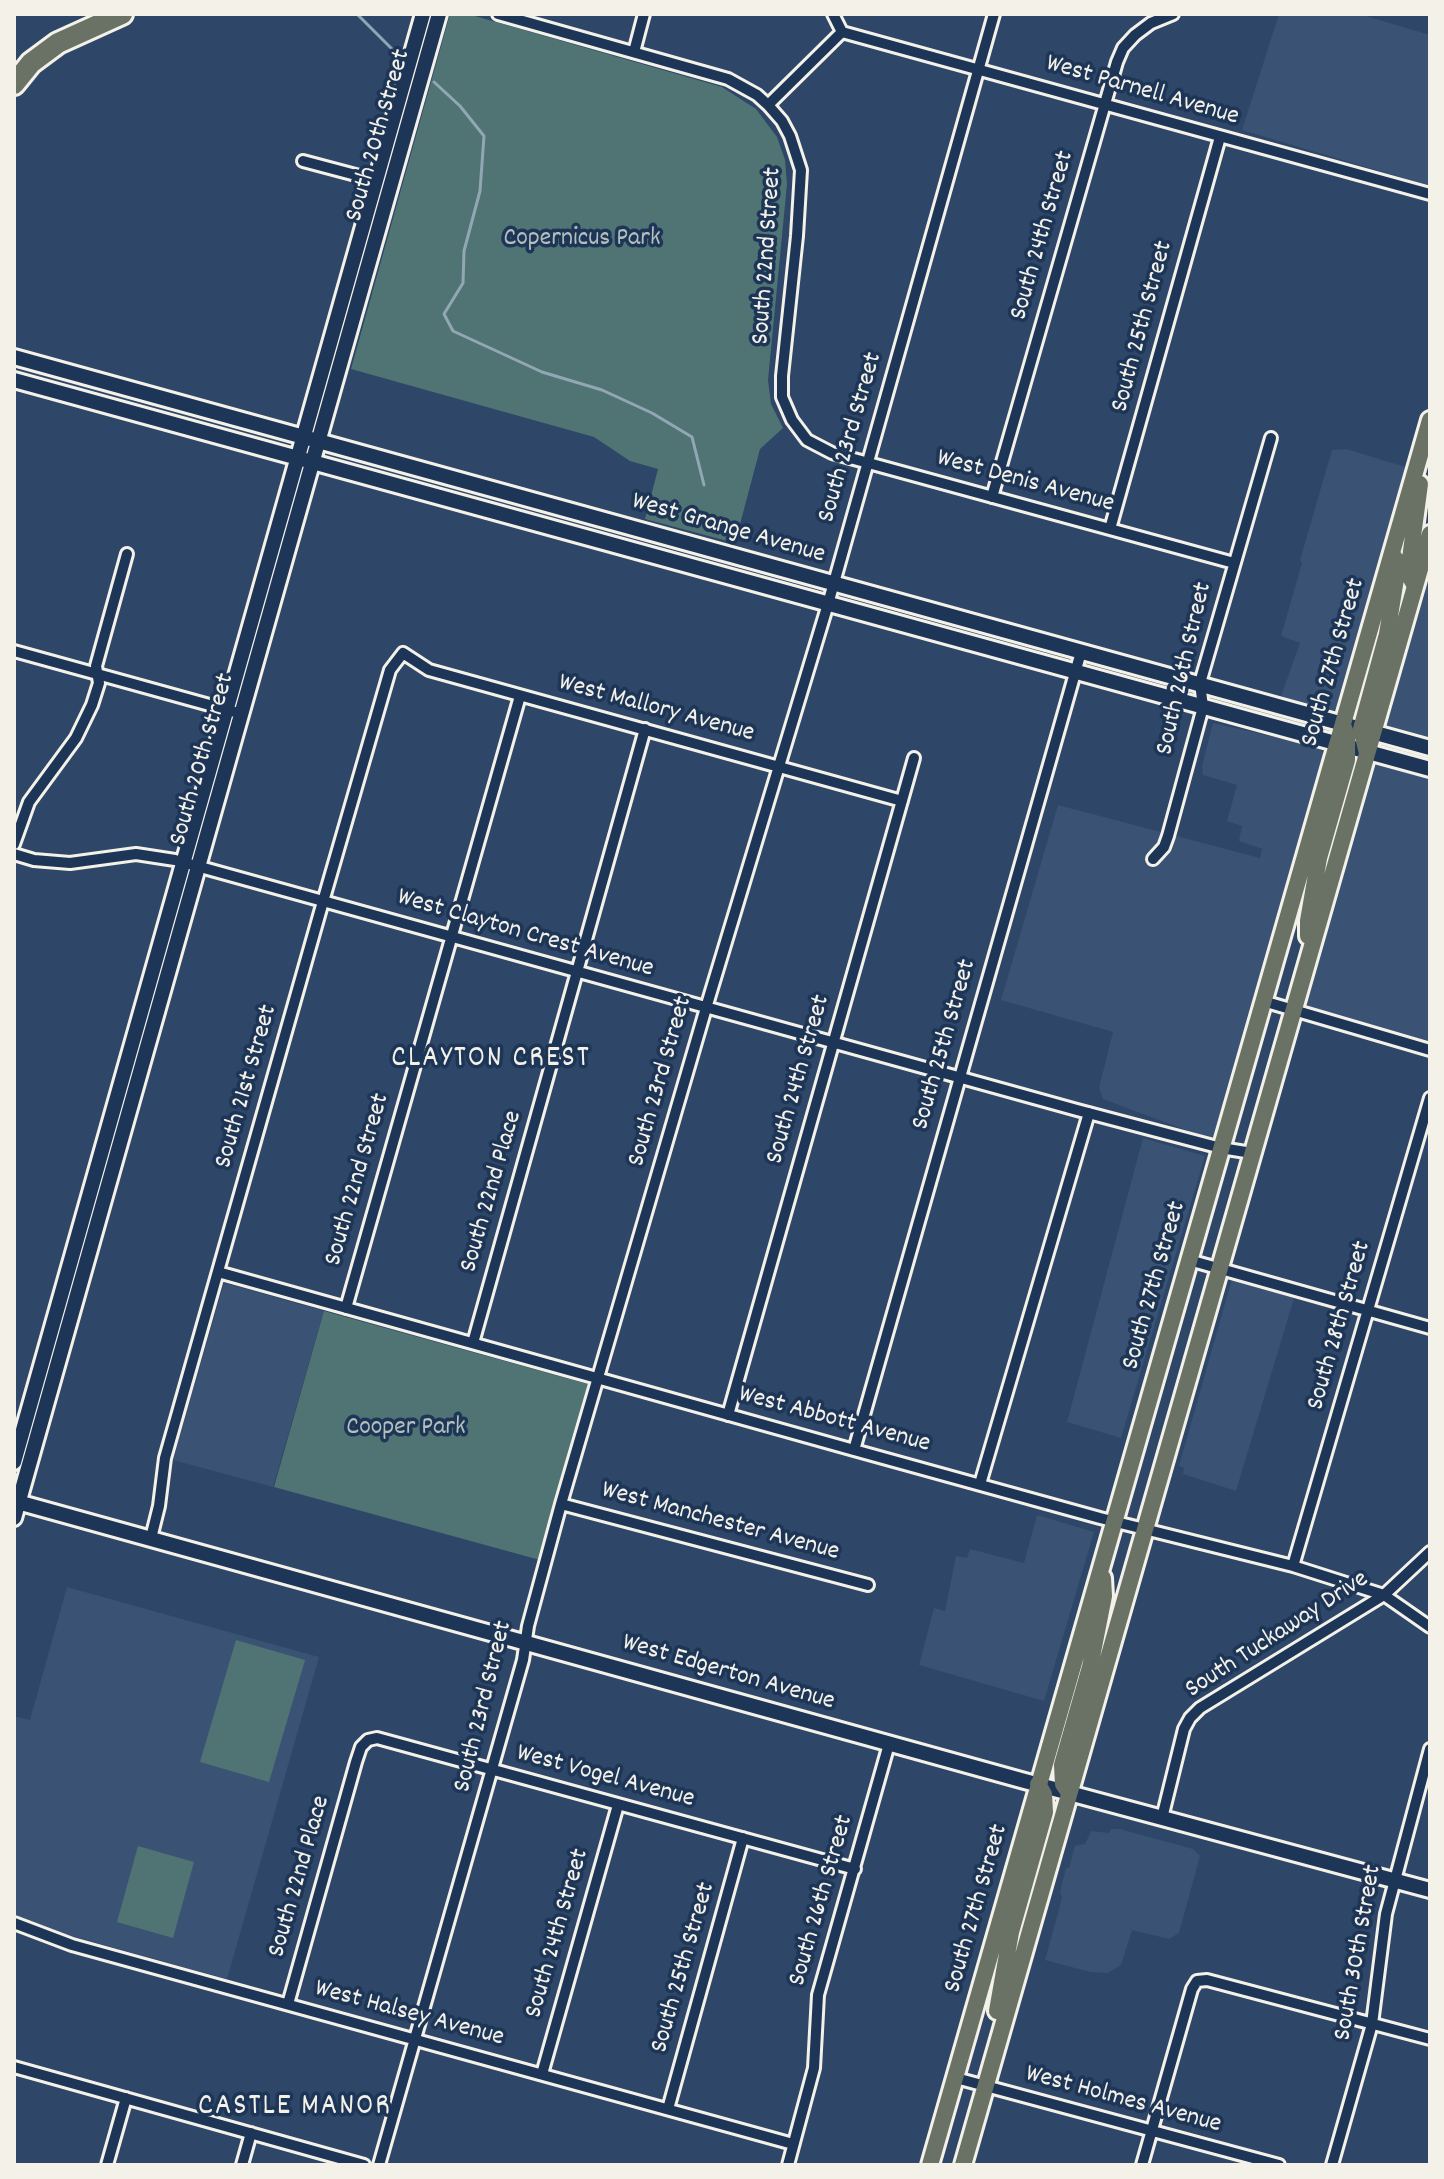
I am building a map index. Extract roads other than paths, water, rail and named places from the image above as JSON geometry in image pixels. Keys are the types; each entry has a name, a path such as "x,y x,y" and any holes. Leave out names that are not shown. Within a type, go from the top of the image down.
{"highway":[{"path":"14,84 31,63 58,43 122,14"}],"main road":[{"name":"South 27th Street","path":"930,2165 1263,1001 1342,746 1342,724 1430,420"},
{"path":"1415,586 1409,566 1420,486 1418,463"},
{"path":"1367,731 1430,534"},
{"path":"963,2165 1367,753 1367,731 1396,579 1394,544"},
{"path":"1309,954 1308,921 1319,858 1347,760 1342,746"},
{"path":"1069,1793 1063,1784 1062,1765 1090,1667 1104,1596 1103,1560"},
{"path":"999,2042 996,2014 1011,1932 1045,1812 1044,1794 1038,1784"}],"street":[{"name":"South 20th Street","path":"312,439 423,14"},
{"name":"South 20th Street","path":"14,1518 234,712 439,14"},
{"path":"498,14 728,79 768,105 842,32 833,14"},
{"path":"634,52 644,14"},
{"name":"South 23rd Street","path":"379,2165 493,1770 561,1504 869,463 994,14"},
{"name":"South 24th Street","path":"992,497 1117,62 1123,48 1135,35 1151,23 1173,14"},
{"name":"West Parnell Avenue","path":"842,32 1430,194"},
{"name":"South 22nd Street","path":"768,105 790,136 801,170 782,397 792,420 807,440"},
{"name":"South 25th Street","path":"1110,529 1220,137"},
{"path":"303,161 367,178"},
{"name":"West Grange Avenue","path":"14,357 1430,748"},
{"name":"West Grange Avenue","path":"14,380 1430,769"},
{"path":"237,441 243,420"},
{"name":"South 26th Street","path":"1153,859 1164,847 1203,707 1200,683 1271,438"},
{"name":"West Denis Avenue","path":"807,440 819,449 1234,563"},
{"path":"368,477 374,457"},
{"path":"568,532 574,512"},
{"path":"14,844 29,802 84,722 99,683 96,666 127,554"},
{"path":"773,589 779,569"},
{"path":"887,620 894,601"},
{"path":"14,651 234,712"},
{"name":"South 25th Street","path":"854,1450 1081,652"},
{"name":"West Mallory Avenue","path":"403,653 429,670 902,801"},
{"name":"South 21st Street","path":"151,1538 165,1458 323,902 390,670 403,653"},
{"name":"South 22nd Street","path":"346,1308 520,696"},
{"path":"1278,728 1284,707"},
{"name":"South 22nd Place","path":"473,1343 645,729"},
{"name":"South 24th Street","path":"728,1415 914,758"},
{"name":"West Clayton Crest Avenue","path":"14,854 34,860 70,863 136,854 191,865 1089,1113 1221,1148 1252,1153"},
{"name":"South 20th Street","path":"14,1462 191,865"},
{"path":"1263,1001 1430,1050"},
{"name":"South 28th Street","path":"1293,1566 1430,1098"},
{"path":"980,1484 1089,1113"},
{"path":"1189,1260 1430,1328"},
{"name":"West Abbott Avenue","path":"218,1272 854,1450 1293,1566 1384,1595 1430,1627"},
{"name":"West Edgerton Avenue","path":"16,1502 1430,1890"},
{"name":"West Manchester Avenue","path":"561,1504 868,1585"},
{"name":"South Tuckaway Drive","path":"1162,1818 1184,1729 1200,1708 1384,1595 1430,1552"},
{"name":"West Vogel Avenue","path":"356,1762 361,1747 368,1740 377,1738 855,1869"},
{"name":"South 26th Street","path":"788,2165 814,2068 818,1995 889,1744"},
{"name":"South 30th Street","path":"1332,2165 1372,2024 1393,1880 1430,1749"},
{"name":"South 22nd Place","path":"288,2004 356,1762"},
{"name":"South 24th Street","path":"542,2074 618,1805"},
{"name":"South 25th Street","path":"668,2109 743,1838"},
{"name":"West Halsey Avenue","path":"14,1923 72,1945 793,2144"},
{"path":"1142,2165 1192,1989 1197,1981 1207,1980 1430,2039"},
{"path":"14,2067 364,2165"},
{"name":"West Holmes Avenue","path":"956,2078 1279,2165"},
{"path":"107,2165 126,2098"},
{"path":"242,2165 251,2133"}],"waterway":[{"path":"357,14 399,56"},
{"path":"434,82 460,106 484,136 480,191 464,251 463,283 444,314 453,331 542,372 602,390 652,413 692,437 704,485"}],"district":[{"name":"CLAYTON CREST","path":"491,1061"},
{"name":"CASTLE MANOR","path":"295,2109"}],"park label":[{"name":"Copernicus Park","path":"582,240"},
{"name":"Cooper Park","path":"406,1429"}]}
